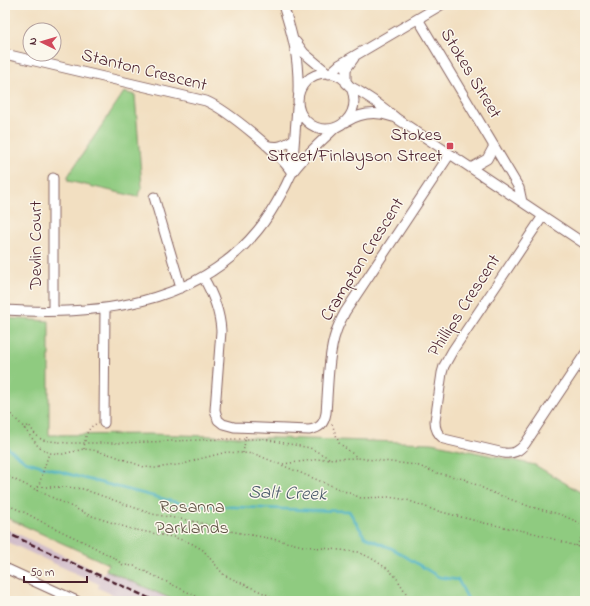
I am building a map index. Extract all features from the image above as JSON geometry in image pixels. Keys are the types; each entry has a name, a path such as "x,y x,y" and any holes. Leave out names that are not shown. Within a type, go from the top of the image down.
{"street":[{"path":"283,5 294,39 298,67 298,98 292,173"},
{"path":"329,74 336,67 442,5"},
{"name":"Stokes Street","path":"418,19 494,146 519,190 522,202"},
{"path":"294,39 304,53 329,74"},
{"name":"Stanton Crescent","path":"5,54 206,101 224,111 263,143 283,161 292,173"},
{"path":"5,310 53,311 105,308 142,302 165,295 203,277 234,255 257,231 271,213 292,173 338,126 348,118 352,109 353,94 347,84 346,69 351,60 358,55"},
{"path":"396,118 380,114 363,114 338,126 324,129 312,126 305,120 300,113 298,98 303,85 309,79 320,74 329,74 339,77 347,84 380,105 396,118 585,244"},
{"path":"263,143 278,147 294,139"},
{"name":"Stokes Street","path":"471,168 487,159 494,146"},
{"name":"Crampton Crescent","path":"325,420 332,348 340,321 450,154"},
{"name":"Devlin Court","path":"53,178 53,311"},
{"path":"154,198 181,288"},
{"name":"Phillips Crescent","path":"543,216 453,350 444,366 435,421 437,432 444,439 504,453 510,454 516,452 525,444 585,354"},
{"path":"203,277 214,299 221,321 215,402 216,416 218,420 228,426 309,430 319,427 325,420"},
{"path":"104,423 105,308"},
{"path":"5,568 77,601"}],"path":[{"path":"5,409 38,446 49,453 63,454 84,450 112,455 144,467 155,468 184,464 227,452 255,454 361,498 389,498 407,500 434,510 484,523 534,533 585,549"},
{"path":"325,420 331,422 339,443 358,458"},
{"path":"84,450 85,438 91,427 94,424 104,423"},
{"path":"24,429 29,425 35,434 42,440 85,443 264,439 310,448 329,458"},
{"path":"243,453 246,427"},
{"path":"36,491 44,472 49,453"},
{"path":"282,464 329,458 358,458 416,465 437,473 464,479 491,492 531,507 559,514 578,522 585,529"},
{"path":"5,475 89,515 124,528 173,537 191,543 203,550 224,575 281,601"},
{"path":"38,487 74,487 152,514 197,522 230,531 303,546 358,552 372,558 388,569 396,577 411,601"},
{"path":"5,504 88,544 114,558 123,565 134,566 206,601"},
{"path":"576,546 585,532"}],"shaded area":[{"path":"5,528 103,574 106,570 176,601 127,601 98,588 99,584 5,541"}],"green space":[{"path":"124,92 135,95 142,187 138,197 68,181 68,176"},
{"name":"Rosanna Parklands","path":"5,318 49,321 49,435 149,434 432,443 535,465 585,495 585,601 176,601 106,570 108,564 5,517"}],"waterway":[{"name":"Salt Creek","path":"5,446 25,461 79,477 187,505 349,511 365,537 393,549 439,577 458,580 469,601"}],"railway":[{"path":"5,532 155,601"}],"place":[{"name":"Stokes Street/Finlayson Street","path":"450,146"}]}
